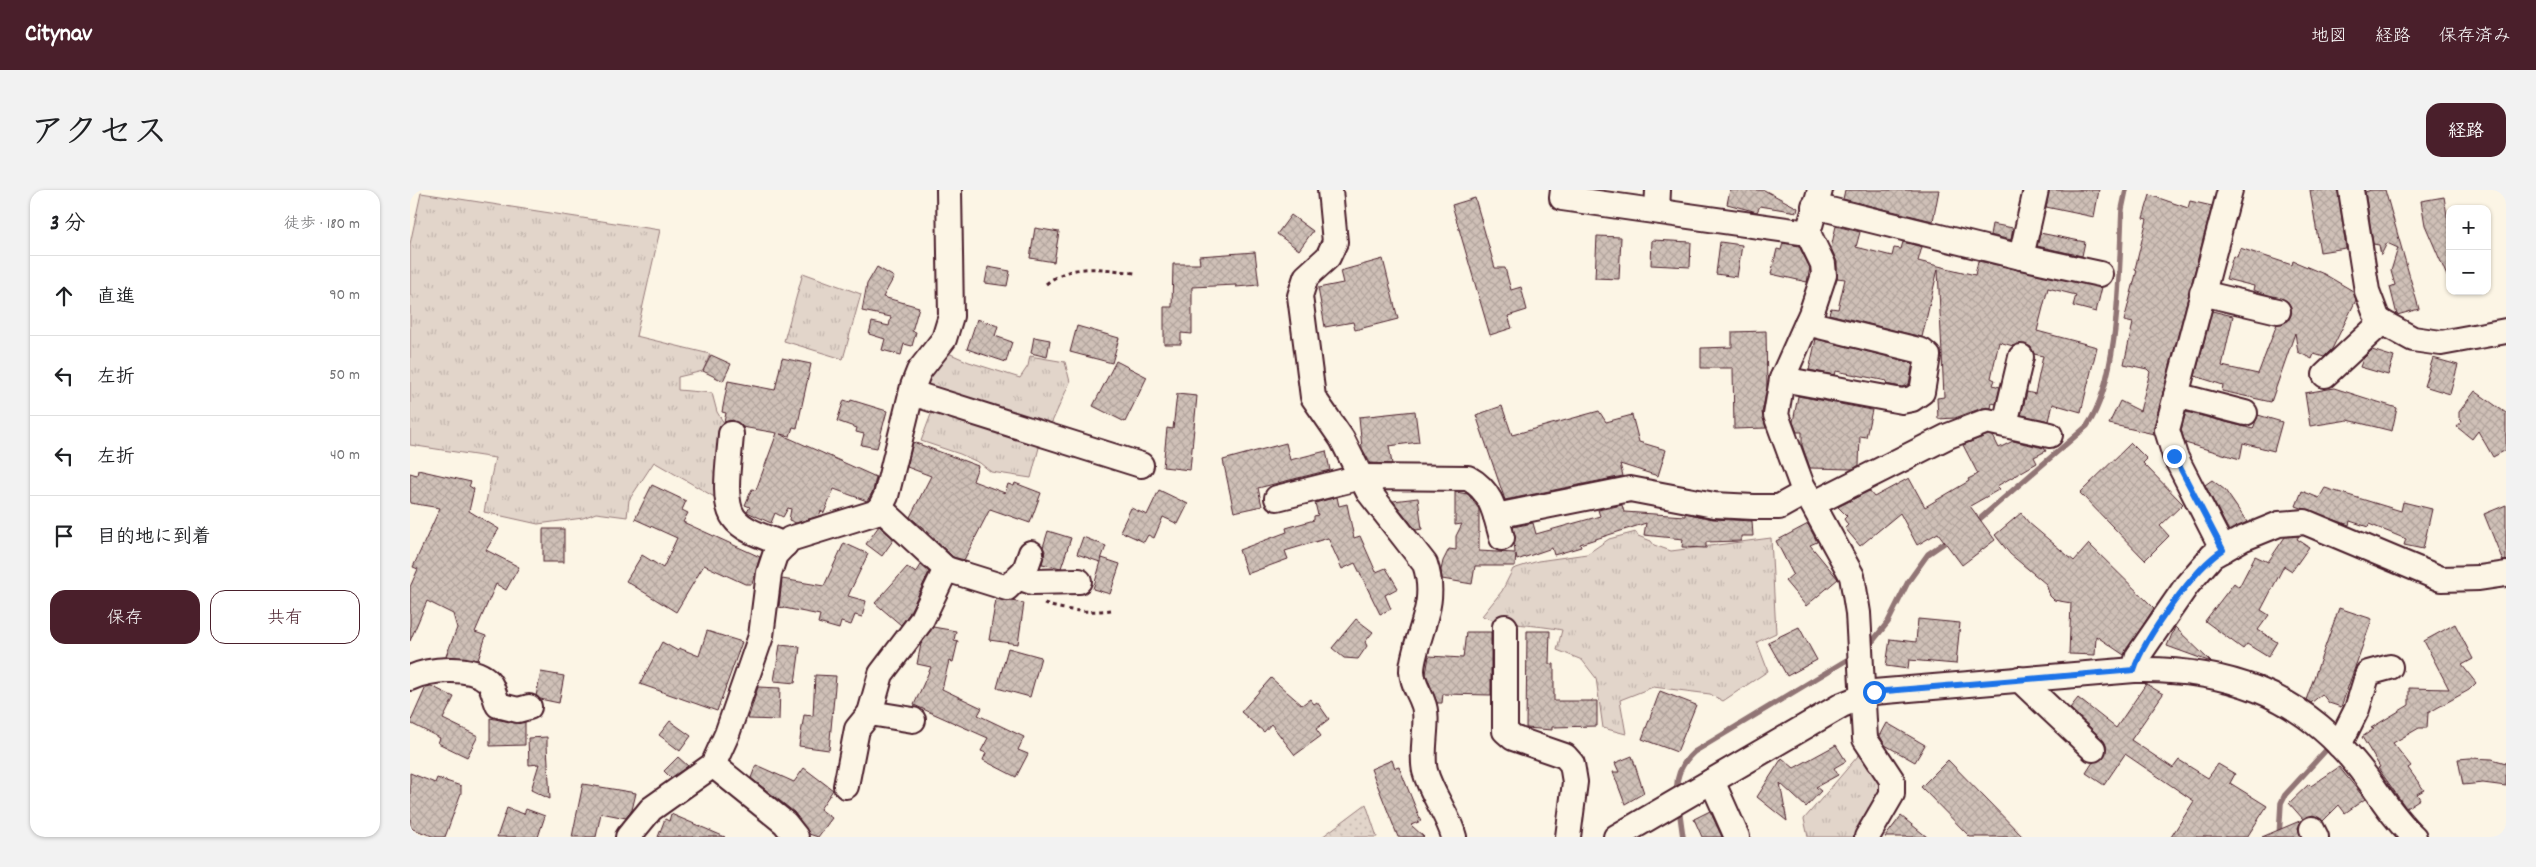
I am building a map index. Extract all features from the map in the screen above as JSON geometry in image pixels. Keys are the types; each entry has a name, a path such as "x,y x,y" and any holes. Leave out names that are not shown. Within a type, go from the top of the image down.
{"street":[{"path":"628,837 651,809 712,765 727,734 760,636 769,573 775,555 790,540 874,513 880,508 886,496 919,371 944,339 951,316 949,190"},
{"path":"1330,190 1335,242 1328,257 1306,277 1300,296 1313,396 1342,439 1368,491 1425,564 1429,575 1431,592 1413,661 1413,679 1418,696 1423,702 1425,712 1423,743 1425,770 1454,837"},
{"path":"1563,190 1562,198 1658,201 1808,233"},
{"path":"2021,257 2036,190"},
{"path":"2223,550 2174,456 2167,430 2230,190"},
{"path":"2351,190 2367,291 2378,320 2413,339 2441,344 2506,331"},
{"path":"1867,837 1892,794 1892,780 1865,739 1858,613 1852,576 1810,498 1776,415 1782,379 1807,323 1824,275 1823,264 1808,233 1817,198 2021,257 2100,274"},
{"path":"2202,293 2278,311"},
{"path":"2325,375 2382,322"},
{"path":"1782,379 1902,401 1912,399 1922,392 1928,356 1922,352 1807,323"},
{"path":"2005,424 2021,357"},
{"path":"912,393 1141,465"},
{"path":"2176,395 2245,413"},
{"path":"1278,498 1361,477 1468,478 1480,484 1491,499 1499,527 1630,489 1714,505 1779,507 1810,498 1948,436 1987,421 2050,435"},
{"path":"731,434 727,504 734,519 747,529 785,545"},
{"path":"880,508 946,568 1007,588 1026,570 1031,553"},
{"path":"2134,670 2138,656 2187,585 2212,556 2242,539 2279,524 2305,522 2441,579 2479,578 2506,574"},
{"path":"846,786 857,729 870,712 881,674 921,621 946,568"},
{"path":"1018,577 1032,582 1079,581"},
{"path":"1505,627 1505,731 1512,738 1565,756 1572,764 1575,782 1568,837"},
{"path":"2339,745 2357,709 2368,673 2390,667"},
{"path":"1616,837 1842,705 1864,695 1893,689 2168,669 2197,672 2256,688 2291,706 2339,745 2414,837"},
{"path":"410,678 425,671 444,670 478,675 488,681 498,705 518,710 529,708"},
{"path":"2019,679 2093,749"},
{"path":"870,712 913,720"},
{"path":"712,765 785,823 796,837"},
{"path":"1712,781 1737,837"}],"path":[{"path":"1046,284 1056,276 1072,270 1095,268 1135,272"}],"green space":[{"path":"421,193 660,230 636,336 710,354 703,371 678,377 678,390 712,393 717,412 727,428 718,499 654,462 629,500 627,517 596,513 583,518 538,524 484,512 495,458 410,445 410,244"},
{"path":"803,273 861,294 843,359 784,341"},
{"path":"946,352 969,362 1020,378 1028,366 1030,356 1065,362 1070,382 1052,422 1043,426 923,387 929,370"},
{"path":"933,409 1041,440 1031,478 991,472 980,463 960,454 921,441"},
{"path":"1636,532 1638,536 1651,541 1654,545 1671,551 1771,538 1776,633 1757,642 1768,671 1723,701 1710,694 1653,687 1620,700 1626,734 1603,728 1596,678 1582,660 1557,650 1562,630 1501,622 1482,616 1502,591 1513,569 1538,561 1587,554 1609,539"},
{"path":"1864,749 1887,783 1859,837 1808,837 1804,819"},
{"path":"1366,804 1377,837 1322,837"}],"building":[{"path":"1730,190 1764,190 1798,208 1797,212 1760,206 1757,212 1727,204"},
{"path":"1845,190 1939,190 1933,221 1843,199"},
{"path":"2049,190 2099,190 2094,217 2046,207"},
{"path":"2310,190 2338,190 2346,248 2320,252"},
{"path":"2385,190 2419,309 2397,315 2390,287 2395,285 2391,271 2398,248 2387,243 2381,255 2379,245 2373,244 2365,192"},
{"path":"2150,195 2188,208 2190,201 2212,206 2154,427 2154,434 2109,424 2120,401 2140,411 2150,372 2147,369 2124,364 2133,323 2124,321 2137,270 2135,269 2147,219 2143,218"},
{"path":"2444,197 2446,209 2446,274 2425,225 2421,201"},
{"path":"1475,198 1495,268 1505,268 1511,290 1521,287 1527,310 1508,316 1512,328 1490,335 1452,205"},
{"path":"1291,215 1313,231 1299,250 1277,234"},
{"path":"1992,224 2013,228 2011,240 1990,235"},
{"path":"1836,226 1860,232 1856,247 1892,256 1894,248 1901,249 1903,242 1922,247 1918,261 1975,275 1978,261 2102,287 2096,312 2073,306 2076,295 2048,288 2037,331 2097,347 2081,412 2053,404 2049,421 2021,415 2027,392 2035,394 2043,356 2034,354 2031,347 2025,344 2013,346 1999,342 1991,378 1995,380 1993,385 2000,387 1996,404 1992,403 1991,408 1982,408 1955,418 1938,419 1937,398 1944,397 1938,269 1922,337 1829,314 1831,308 1838,309 1845,279 1837,278 1837,262 1831,248"},
{"path":"1035,228 1059,232 1054,262 1030,258"},
{"path":"2040,233 2085,242 2082,256 2037,246"},
{"path":"1597,236 1621,237 1619,279 1595,278"},
{"path":"1652,240 1691,242 1690,267 1651,265"},
{"path":"1720,242 1742,245 1737,277 1716,274"},
{"path":"1783,243 1799,246 1810,268 1807,282 1771,274 1777,249 1781,250"},
{"path":"2240,248 2292,265 2293,261 2324,274 2353,291 2356,300 2332,349 2324,357 2314,354 2312,359 2298,352 2295,333 2271,402 2222,391 2223,385 2195,376 2212,311 2233,316 2222,366 2258,374 2277,324 2288,321 2291,315 2291,307 2287,301 2253,290 2254,286 2226,279 2233,256 2237,257"},
{"path":"1255,252 1259,285 1192,287 1192,334 1181,333 1181,344 1164,344 1164,307 1172,307 1173,264 1200,264 1199,256"},
{"path":"1383,259 1398,319 1355,330 1353,322 1325,327 1318,288 1343,283 1340,271"},
{"path":"877,267 894,277 883,297 919,307 912,331 916,332 912,346 904,344 901,355 882,350 885,339 869,334 872,322 889,326 891,317 862,311 867,284"},
{"path":"988,267 1010,271 1007,286 985,283"},
{"path":"977,319 998,326 995,336 1012,342 1006,362 967,349"},
{"path":"1077,326 1119,338 1112,363 1070,352"},
{"path":"1766,331 1767,387 1762,413 1766,428 1734,429 1733,368 1701,368 1701,348 1732,347 1732,332"},
{"path":"1034,337 1050,340 1047,357 1031,353"},
{"path":"1816,339 1913,363 1909,384 1902,387 1886,384 1887,381 1836,371 1835,375 1809,370"},
{"path":"2372,350 2394,357 2388,375 2360,367 2363,359"},
{"path":"711,355 731,364 723,381 703,371"},
{"path":"782,358 811,364 797,428 793,427 790,436 780,434 876,477 873,491 867,501 834,489 824,513 821,511 819,516 796,523 789,520 791,509 788,508 783,517 775,513 771,523 747,512 750,507 745,505 752,489 756,490 777,433 742,427 733,420 724,422 726,413 722,412 728,381 775,390"},
{"path":"2433,358 2458,365 2450,394 2424,386"},
{"path":"1116,361 1147,377 1125,422 1093,406"},
{"path":"2334,388 2397,408 2392,431 2348,420 2310,426 2305,393"},
{"path":"2475,391 2506,413 2506,450 2493,457 2478,431 2472,439 2457,427 2462,421 2459,418 2459,412"},
{"path":"1177,394 1197,396 1190,470 1163,467 1167,428 1173,429"},
{"path":"1798,396 1872,410 1866,437 1860,436 1859,465 1853,469 1810,468 1802,445 1802,432 1797,432 1793,422"},
{"path":"844,400 850,402 851,400 887,411 877,448 861,445 864,434 856,432 857,428 837,421"},
{"path":"1502,406 1512,435 1599,411 1606,422 1632,415 1639,442 1666,450 1658,476 1620,464 1623,476 1505,500 1476,415"},
{"path":"1415,411 1419,442 1389,446 1392,464 1370,463 1362,448 1359,417"},
{"path":"2186,412 2253,429 2258,415 2282,422 2274,451 2243,443 2240,459 2185,443 2181,430"},
{"path":"1988,435 1993,436 1999,448 2013,441 2044,448 2046,451 2034,457 2037,463 1997,486 2000,489 1970,506 1995,540 1962,565 1938,533 1917,545 1900,513 1860,546 1845,528 1848,525 1844,519 1847,516 1838,507 1869,491 1874,497 1909,478 1925,507 1969,481 1968,479 1978,474 1963,445"},
{"path":"913,442 978,466 973,481 1005,493 1008,484 1014,486 1015,483 1041,493 1030,523 990,509 964,560 953,557 934,537 910,517 931,476 907,467"},
{"path":"1286,443 1290,460 1326,451 1330,470 1258,488 1262,506 1234,512 1223,460"},
{"path":"2131,443 2147,459 2143,463 2183,504 2160,526 2169,536 2145,560 2080,493"},
{"path":"418,470 471,482 469,486 474,489 469,511 499,529 486,550 519,567 506,590 496,584 475,632 486,636 478,660 446,656 457,628 453,614 427,601 410,641 410,587 418,569 413,567 440,508 410,503 410,473 417,475"},
{"path":"2212,480 2225,490 2247,522 2229,531 2205,485"},
{"path":"652,485 686,501 682,510 688,513 683,522 760,557 752,584 745,584 704,565 676,612 626,581 642,555 663,568 677,538 635,519"},
{"path":"2325,488 2401,511 2403,502 2432,509 2423,549 2404,545 2406,539 2369,524 2368,527 2350,521 2349,525 2296,506 2302,491 2319,498"},
{"path":"1159,490 1188,504 1178,524 1163,517 1154,538 1148,535 1144,542 1120,531 1131,508 1147,515"},
{"path":"1455,492 1468,494 1479,509 1479,551 1515,553 1513,527 1533,523 1536,534 1600,516 1598,510 1622,505 1624,512 1685,516 1685,513 1713,519 1752,521 1753,536 1741,536 1741,541 1706,542 1706,548 1682,547 1683,539 1644,535 1646,523 1580,544 1581,547 1554,555 1552,548 1517,560 1516,554 1515,566 1475,566 1472,584 1442,579 1443,561 1449,549 1456,550 1456,536 1462,524 1455,525"},
{"path":"1337,497 1339,506 1347,504 1354,538 1360,536 1376,572 1386,568 1398,588 1385,595 1391,609 1380,614 1355,563 1342,569 1328,538 1285,551 1288,559 1247,574 1239,550 1287,532 1286,528 1314,520 1314,516 1318,515 1315,503"},
{"path":"1418,498 1422,529 1416,530 1393,501"},
{"path":"2506,505 2506,561 2503,561 2484,514"},
{"path":"2021,513 2029,523 2074,561 2089,544 2154,608 2124,655 2096,636 2095,655 2069,654 2071,603 2054,600 2050,596 2046,584 2010,554 1995,535"},
{"path":"1808,524 1817,542 1810,545 1838,579 1806,606 1785,581 1793,574 1776,541"},
{"path":"879,526 894,539 882,556 866,544"},
{"path":"543,529 564,529 564,562 543,562"},
{"path":"1048,531 1071,538 1061,568 1042,564 1045,551 1043,547"},
{"path":"2299,536 2297,539 2309,547 2292,571 2284,566 2261,610 2269,615 2258,630 2277,642 2268,657 2247,644 2243,649 2205,621 2234,583 2239,587 2255,556 2268,562 2285,537"},
{"path":"1083,537 1106,546 1100,562 1077,554"},
{"path":"844,543 868,554 848,596 866,601 862,617 855,615 851,625 841,622 839,629 818,623 820,615 779,607 782,579 824,586"},
{"path":"1102,558 1120,564 1110,594 1093,589"},
{"path":"921,565 929,572 909,614 901,625 875,603 907,567 916,573"},
{"path":"996,599 1024,603 1018,644 989,640"},
{"path":"2339,608 2372,619 2341,707 2329,703 2322,694 2311,703 2306,700"},
{"path":"1356,619 1373,632 1365,642 1367,646 1358,659 1344,658 1332,648"},
{"path":"1918,619 1960,623 1956,664 1909,660 1908,669 1886,666 1890,639 1916,642"},
{"path":"2455,624 2473,659 2462,665 2476,683 2469,690 2428,713 2427,728 2419,728 2393,743 2411,766 2408,768 2424,790 2417,794 2420,799 2406,808 2378,768 2380,767 2362,737 2374,729 2371,728 2409,705 2409,688 2449,689 2424,641"},
{"path":"933,627 956,631 954,640 958,641 953,662 949,661 942,689 982,708 978,715 1024,737 1018,750 1028,754 1016,777 983,760 986,753 981,751 988,738 914,705 931,667 917,664 921,644"},
{"path":"1799,627 1817,660 1787,676 1768,642"},
{"path":"2175,627 2211,662 2167,646"},
{"path":"707,631 742,642 717,711 640,684 662,642 678,651 679,648 699,656"},
{"path":"1527,631 1550,631 1549,664 1554,664 1554,701 1597,701 1597,726 1552,727 1552,730 1526,728"},
{"path":"1466,632 1491,632 1491,695 1443,694 1442,703 1437,703 1426,674 1429,656 1463,658"},
{"path":"780,645 800,647 795,683 774,681"},
{"path":"1008,648 1041,657 1030,697 997,688"},
{"path":"541,672 564,676 559,703 540,699 536,696"},
{"path":"815,675 836,676 829,750 799,746 804,715 813,716"},
{"path":"1271,678 1302,705 1310,699 1314,704 1317,702 1329,719 1316,729 1321,736 1295,755 1271,724 1264,732 1241,712"},
{"path":"2146,684 2163,694 2131,740 2173,768 2179,760 2208,778 2218,764 2235,774 2230,783 2267,806 2247,837 2171,837 2194,801 2125,754 2104,785 2086,773 2093,762 2103,758 2106,746 2102,739 2070,708 2078,698 2116,728"},
{"path":"431,686 454,697 443,719 478,736 467,757 438,743 440,738 410,723 426,687"},
{"path":"758,687 780,688 779,720 748,719"},
{"path":"1660,691 1696,705 1677,752 1642,739"},
{"path":"490,718 515,723 525,722 525,745 490,746"},
{"path":"670,721 691,736 680,751 659,735"},
{"path":"1887,723 1925,745 1915,762 1885,745 1880,736"},
{"path":"547,737 550,799 531,790 539,764 529,765 528,738"},
{"path":"1836,745 1846,761 1834,768 1838,775 1816,787 1821,791 1806,807 1780,783 1787,821 1757,797 1782,758 1794,768"},
{"path":"1632,756 1644,793 1625,804 1613,772 1619,772 1615,763"},
{"path":"678,757 688,766 671,778 664,771"},
{"path":"2458,759 2492,759 2506,763 2506,786 2483,783 2463,785"},
{"path":"1392,760 1395,768 1399,767 1421,821 1411,825 1424,837 1398,837 1371,769"},
{"path":"1948,760 2023,837 1970,837 1921,787"},
{"path":"756,765 794,782 804,768 833,790 820,809 832,818 818,837 809,834 794,812 751,778"},
{"path":"2339,767 2365,799 2345,813 2339,805 2323,821 2313,815 2303,819 2289,803 2309,784 2311,786"},
{"path":"410,773 435,783 437,778 461,786 461,793 445,837 435,837 410,828"},
{"path":"583,784 636,793 632,810 626,818 601,813 596,837 572,837"},
{"path":"507,808 524,814 526,809 545,816 538,837 497,837"},
{"path":"1710,811 1722,837 1702,837 1694,819"},
{"path":"671,814 725,837 658,837 665,819 669,821"},
{"path":"1901,816 1927,837 1885,837"},
{"path":"2302,820 2298,828 2301,837 2262,837"}],"waterway":[{"path":"1975,523 2087,426 2098,406 2106,381 2116,322 2122,209 2126,190"},
{"path":"1868,647 1888,622 1908,582 1928,554 1950,539"},
{"path":"1677,794 1677,782 1680,771 1694,752 1855,655"},
{"path":"2279,837 2281,803 2285,795 2327,749"},
{"path":"1679,808 1683,837"}],"route":[{"path":"1874,692 2134,670 2138,656 2187,585 2212,556 2223,550 2174,456"}]}
